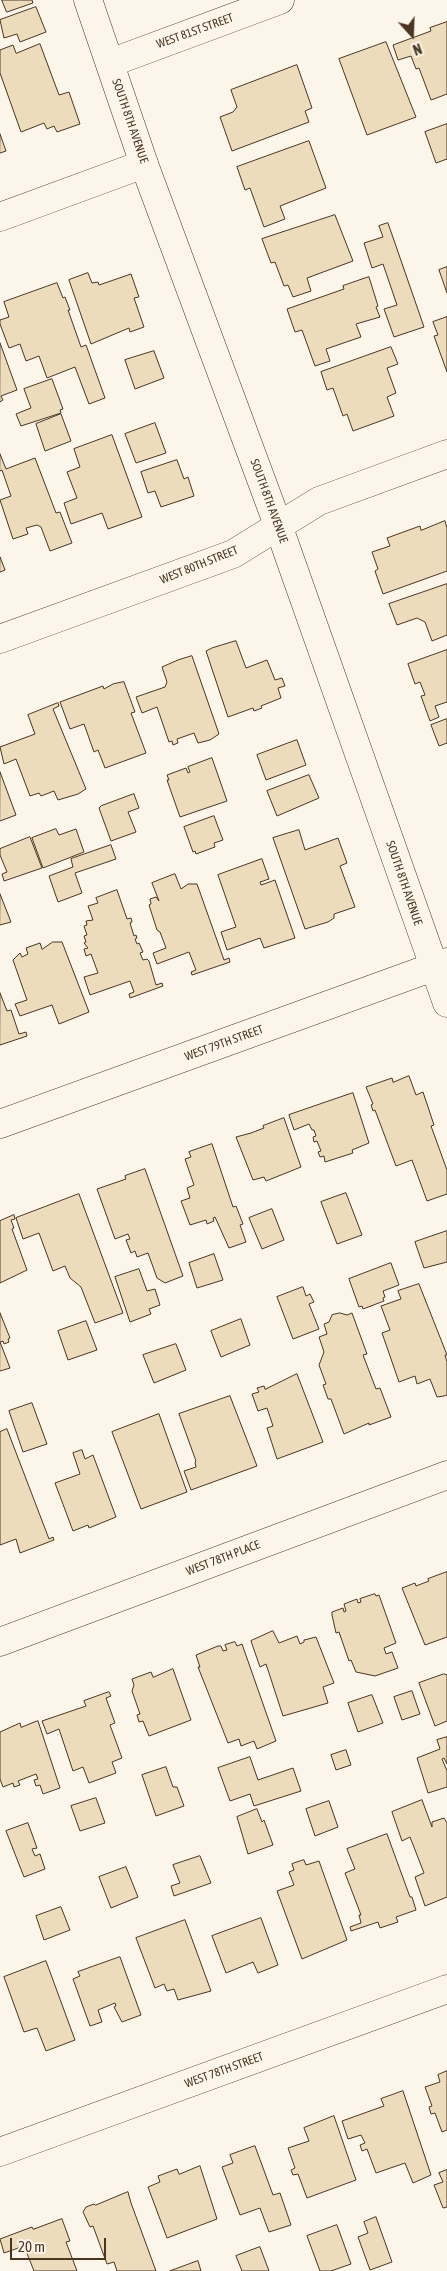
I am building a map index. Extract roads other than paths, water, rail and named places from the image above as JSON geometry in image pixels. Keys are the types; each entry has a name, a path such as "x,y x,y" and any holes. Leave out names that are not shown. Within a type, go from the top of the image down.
{"street":[{"name":"SOUTH 8TH AVENUE","path":"88,0 144,164 440,965 447,1004"},
{"name":"WEST 81ST STREET","path":"110,63 280,0"},
{"path":"0,217 144,164"},
{"name":"WEST 80TH STREET","path":"0,639 233,554 319,501 447,454"},
{"name":"WEST 79TH STREET","path":"0,1124 440,965"},
{"name":"WEST 78TH PLACE","path":"0,1642 447,1475"},
{"name":"WEST 78TH STREET","path":"0,2152 447,1989"}]}
